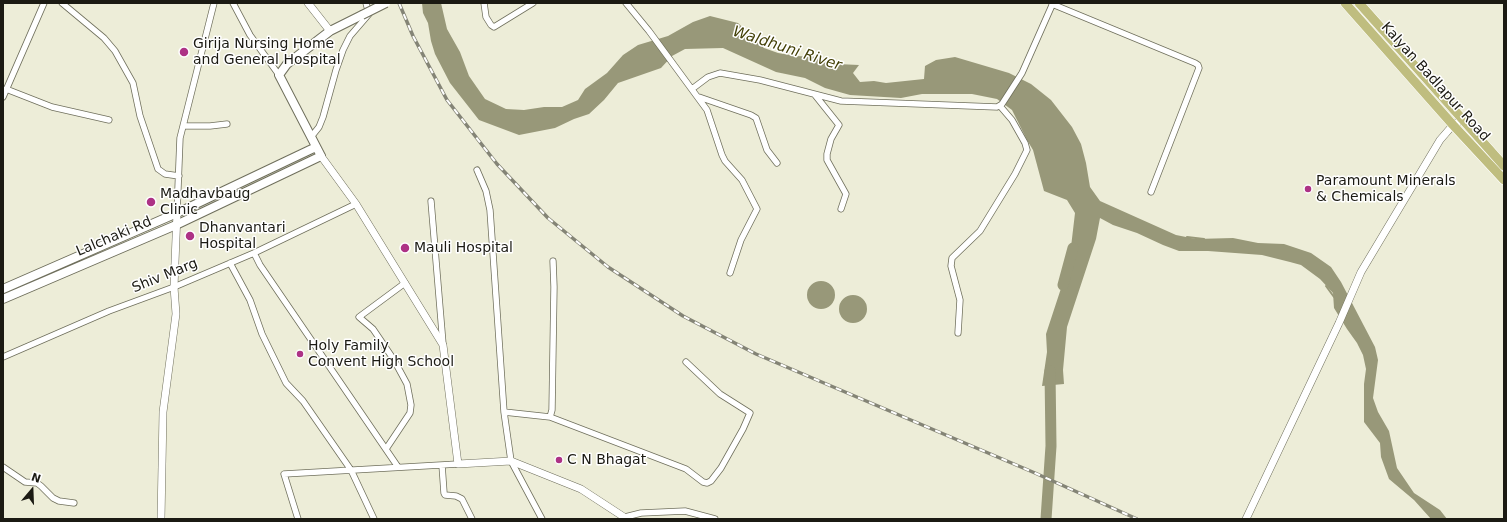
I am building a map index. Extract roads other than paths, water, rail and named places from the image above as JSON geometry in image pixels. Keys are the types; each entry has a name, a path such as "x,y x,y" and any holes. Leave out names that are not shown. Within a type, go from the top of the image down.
{"main road":[{"path":"321,156 278,75 287,64 330,31 386,3"},
{"name":"Kalyan Badlapur Road","path":"1345,3 1504,180"},
{"name":"Kalyan Badlapur Road","path":"1359,3 1504,166"},
{"name":"Lalchaki Rd","path":"3,289 177,213 316,147"},
{"name":"Lalchaki Rd","path":"3,299 176,225 321,156"}],"street":[{"path":"3,97 44,3"},
{"path":"62,3 104,38 115,51 133,83 140,116 158,169 165,174 179,176"},
{"path":"161,519 163,412 176,314 174,287 180,138 214,3"},
{"path":"233,3 250,35 278,75"},
{"path":"308,3 330,31"},
{"path":"311,137 319,127 323,117 343,50 350,36 368,14 366,3"},
{"path":"484,3 486,17 490,25 494,27 533,3"},
{"path":"626,3 650,31 683,79 699,97 711,118 722,155 742,180 757,209 741,240 730,274"},
{"path":"1001,105 1022,73 1052,3 1195,63 1199,68 1151,192"},
{"path":"692,89 708,77 720,73 760,80 841,101 1001,105"},
{"path":"6,89 52,107 109,120"},
{"path":"815,95 839,125 831,139 827,160 846,194 841,209"},
{"path":"699,97 756,118 767,150 776,163"},
{"path":"958,333 960,300 951,266 952,258 980,231 1015,174 1027,150 1025,143 1012,120 1001,105"},
{"path":"1246,519 1339,323 1361,272 1440,140 1453,125 1463,119"},
{"path":"183,126 210,126 227,124"},
{"path":"321,156 356,204 443,346"},
{"path":"477,170 486,191 491,216 504,412 511,461 542,519"},
{"path":"431,201 443,346 458,464"},
{"name":"Shiv Marg","path":"3,357 109,311 174,287 254,253 356,204"},
{"path":"254,253 260,265 315,343 398,467"},
{"path":"550,417 552,410 553,261"},
{"path":"230,263 250,300 262,334 286,383 303,402 351,470 374,519"},
{"path":"386,449 410,413 410,398 407,384 394,360 373,329 359,317 405,283"},
{"path":"504,412 550,417 686,469 703,482 707,483 711,481 721,468 743,429 750,413 720,394 686,362"},
{"path":"298,519 284,474 511,461 582,489 626,518 641,513 685,511 715,519"},
{"path":"442,465 445,495 456,496 462,499 472,519"},
{"path":"3,467 25,482 42,486 53,498 59,501 74,503"}],"waterway":[{"path":"1187,237 1204,239"},
{"path":"1063,285 1073,248"},
{"path":"1326,286 1334,297"},
{"path":"1046,519 1051,446 1050,371"}],"railway":[{"path":"399,3 413,36 447,100 497,164 548,218 608,267 683,316 756,354 1035,473 1137,519"}],"place":[{"name":"Girija Nursing Home and General Hospital","path":"184,52"},
{"name":"Paramount Minerals & Chemicals","path":"1308,189"},
{"name":"Madhavbaug Clinic","path":"151,202"},
{"name":"Dhanvantari Hospital","path":"190,236"},
{"name":"Mauli Hospital","path":"405,248"},
{"name":"Holy Family Convent High School","path":"300,354"},
{"name":"C N Bhagat","path":"559,460"}],"water label":[{"name":"Waldhuni River","path":"787,49"}]}
